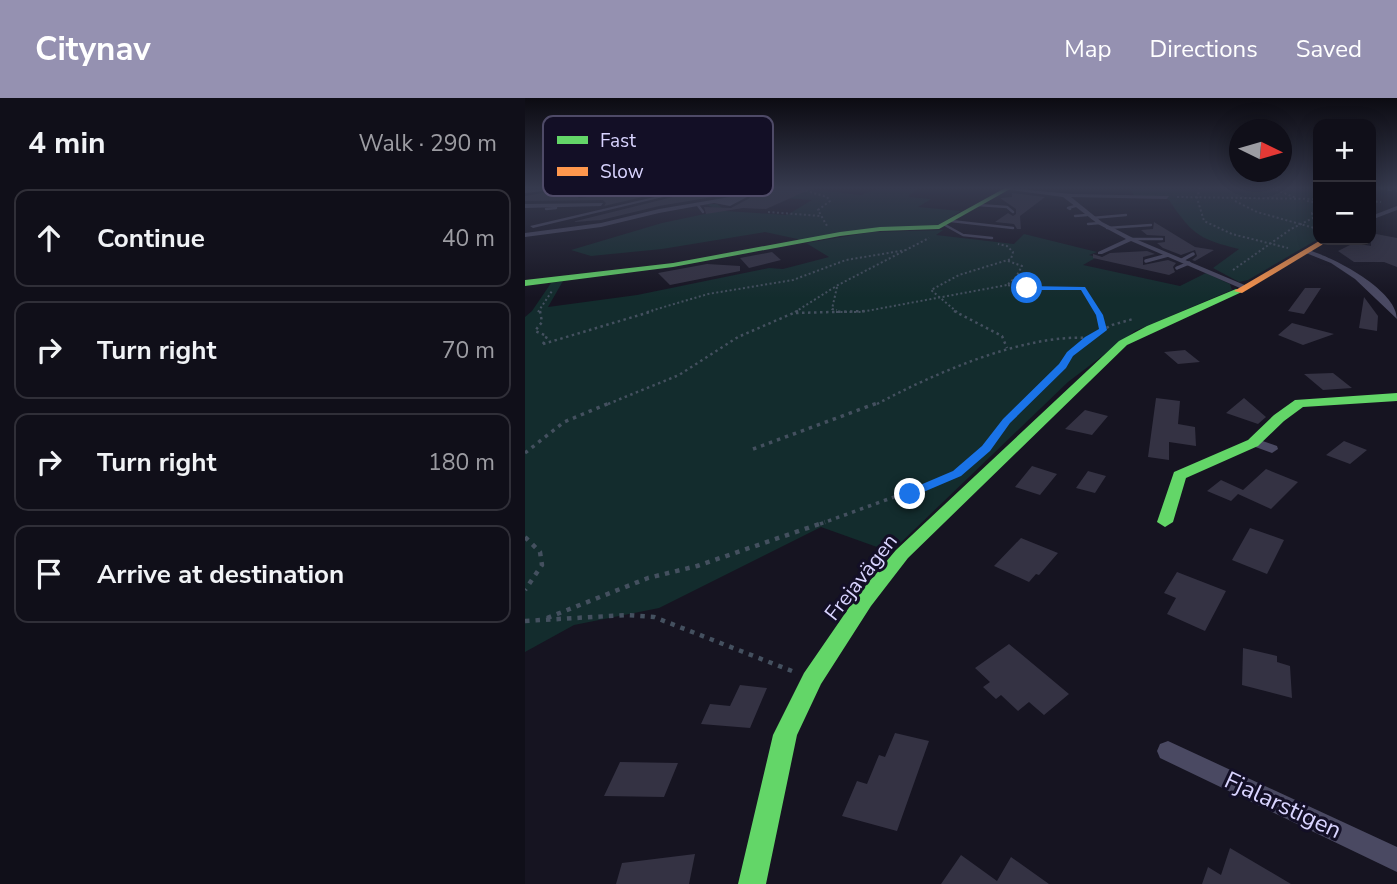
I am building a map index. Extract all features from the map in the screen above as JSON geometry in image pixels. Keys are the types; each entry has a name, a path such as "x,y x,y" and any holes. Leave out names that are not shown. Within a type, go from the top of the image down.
{"street":[{"path":"525,235 602,225"},
{"path":"525,283 673,265 840,234 880,229 941,228 947,225"},
{"path":"1104,226 1183,264 1243,286"},
{"path":"1100,253 1131,239"},
{"name":"Frejavägen","path":"752,884 785,734 812,679 864,601 902,554 1114,352 1142,331 1224,299 1318,245"},
{"path":"1308,252 1319,255 1356,276 1380,294 1397,316"},
{"path":"1165,522 1179,475 1254,442 1279,418 1300,403 1397,397"},
{"path":"1254,442 1272,449"},
{"name":"Fjalarstigen","path":"1168,751 1397,860"}],"lane":[{"path":"1104,226 1151,225"},
{"path":"941,228 1013,228"},
{"path":"941,228 963,235 992,238"},
{"path":"1131,239 1163,239"},
{"path":"1183,264 1193,254"},
{"path":"1146,261 1168,255"}],"path":[{"path":"1212,225 1232,234 1269,244"},
{"path":"1221,277 1249,261 1295,225"},
{"path":"525,453 564,422 678,375 738,337 794,313 838,285 923,243 941,228"},
{"path":"559,280 538,313 542,321 535,331 547,336 543,344 708,294 793,280 821,267 846,260 912,248 936,238 941,228"},
{"path":"909,242 923,243"},
{"path":"994,244 1007,246 1013,252 1011,259 937,285 931,290 938,299 1002,336 1007,349"},
{"path":"1006,260 1022,266 1016,277 1007,285"},
{"path":"838,285 832,309 841,312"},
{"path":"794,313 841,312 938,299 1007,285 1027,288 1083,288 1099,315 1103,330"},
{"path":"547,618 648,578 710,562 910,494 957,474 986,448 1006,421 1087,338 1140,317"},
{"path":"753,449 870,408 902,390 1007,349 1069,337 1087,338"},
{"path":"525,537 541,552 542,565 525,590"},
{"path":"525,621 626,615 654,617 812,679"}],"green space":[{"path":"656,225 939,225 935,227 885,227 802,240 765,232 662,249 591,256 571,250"},
{"path":"1188,225 1313,225 1313,242 1248,280 1239,282 1213,268 1239,249 1213,241"},
{"path":"943,230 936,235 1014,244 1024,234 1097,252 1089,255 1097,257 1083,265 1180,286 1206,273 1230,284 1232,290 1135,331 1068,382 891,552 821,527 659,608 574,625 525,652 525,317 551,283 563,281 548,307 637,295 769,268 783,269 829,257 806,243 872,232"}],"building":[{"path":"1154,225 1158,225 1195,247 1214,250 1195,261 1192,260 1197,256 1195,250 1181,255 1157,243 1165,242 1165,236 1147,235 1141,230 1153,229"},
{"path":"1376,234 1397,238 1397,267 1384,262 1354,262 1338,251 1350,245 1376,245"},
{"path":"1147,251 1155,254 1143,257 1143,265 1168,260 1176,263 1173,267 1175,272 1169,275 1093,258 1093,254 1102,257 1110,253"},
{"path":"772,252 781,260 749,268 740,258"},
{"path":"707,264 740,266 740,271 670,285 658,273"},
{"path":"1305,288 1321,288 1304,314 1288,311"},
{"path":"1364,297 1378,316 1377,331 1359,328"},
{"path":"1292,323 1334,334 1303,345 1278,335"},
{"path":"1185,350 1200,362 1178,364 1164,352"},
{"path":"1333,373 1352,388 1323,390 1304,374"},
{"path":"1156,398 1180,401 1178,424 1195,427 1196,446 1169,442 1169,460 1148,457"},
{"path":"1244,398 1266,417 1258,424 1226,413"},
{"path":"1085,410 1108,416 1092,435 1065,429"},
{"path":"1344,441 1367,450 1350,464 1326,455"},
{"path":"1032,466 1057,474 1040,495 1015,487"},
{"path":"1266,469 1298,482 1271,509 1238,494 1231,501 1207,491 1221,480 1243,490"},
{"path":"1088,471 1106,476 1095,493 1076,488"},
{"path":"1250,528 1284,540 1267,574 1232,560"},
{"path":"1021,538 1058,553 1039,575 1036,574 1029,582 994,566"},
{"path":"1177,572 1226,591 1205,631 1167,614 1176,598 1164,593"},
{"path":"1009,644 1069,694 1044,715 1029,702 1018,711 1001,695 996,699 983,687 990,682 975,668"},
{"path":"1243,648 1277,656 1277,662 1290,666 1292,698 1242,685"},
{"path":"740,685 767,688 750,728 701,724 710,704 730,706"},
{"path":"895,733 929,741 897,831 842,816 857,781 867,784 879,755 885,757"},
{"path":"620,762 678,763 664,797 604,796"},
{"path":"1230,848 1291,884 1202,884 1208,867 1221,875"},
{"path":"695,854 689,884 616,884 622,863"},
{"path":"961,855 997,881 1011,857 1049,884 941,884"}],"traffic: fast":[{"path":"525,283 673,265 840,234 943,225"},
{"path":"752,884 785,735 812,679 864,601 902,554 1123,343 1151,328 1239,291"},
{"path":"1165,522 1179,475 1253,443 1279,418 1300,403 1397,397"}],"traffic: slow":[{"path":"1239,291 1317,245"}],"route":[{"path":"910,494 957,474 986,448 1006,421 1036,389 1063,366 1070,354 1087,338 1103,330 1099,315 1083,288 1027,288"}]}
